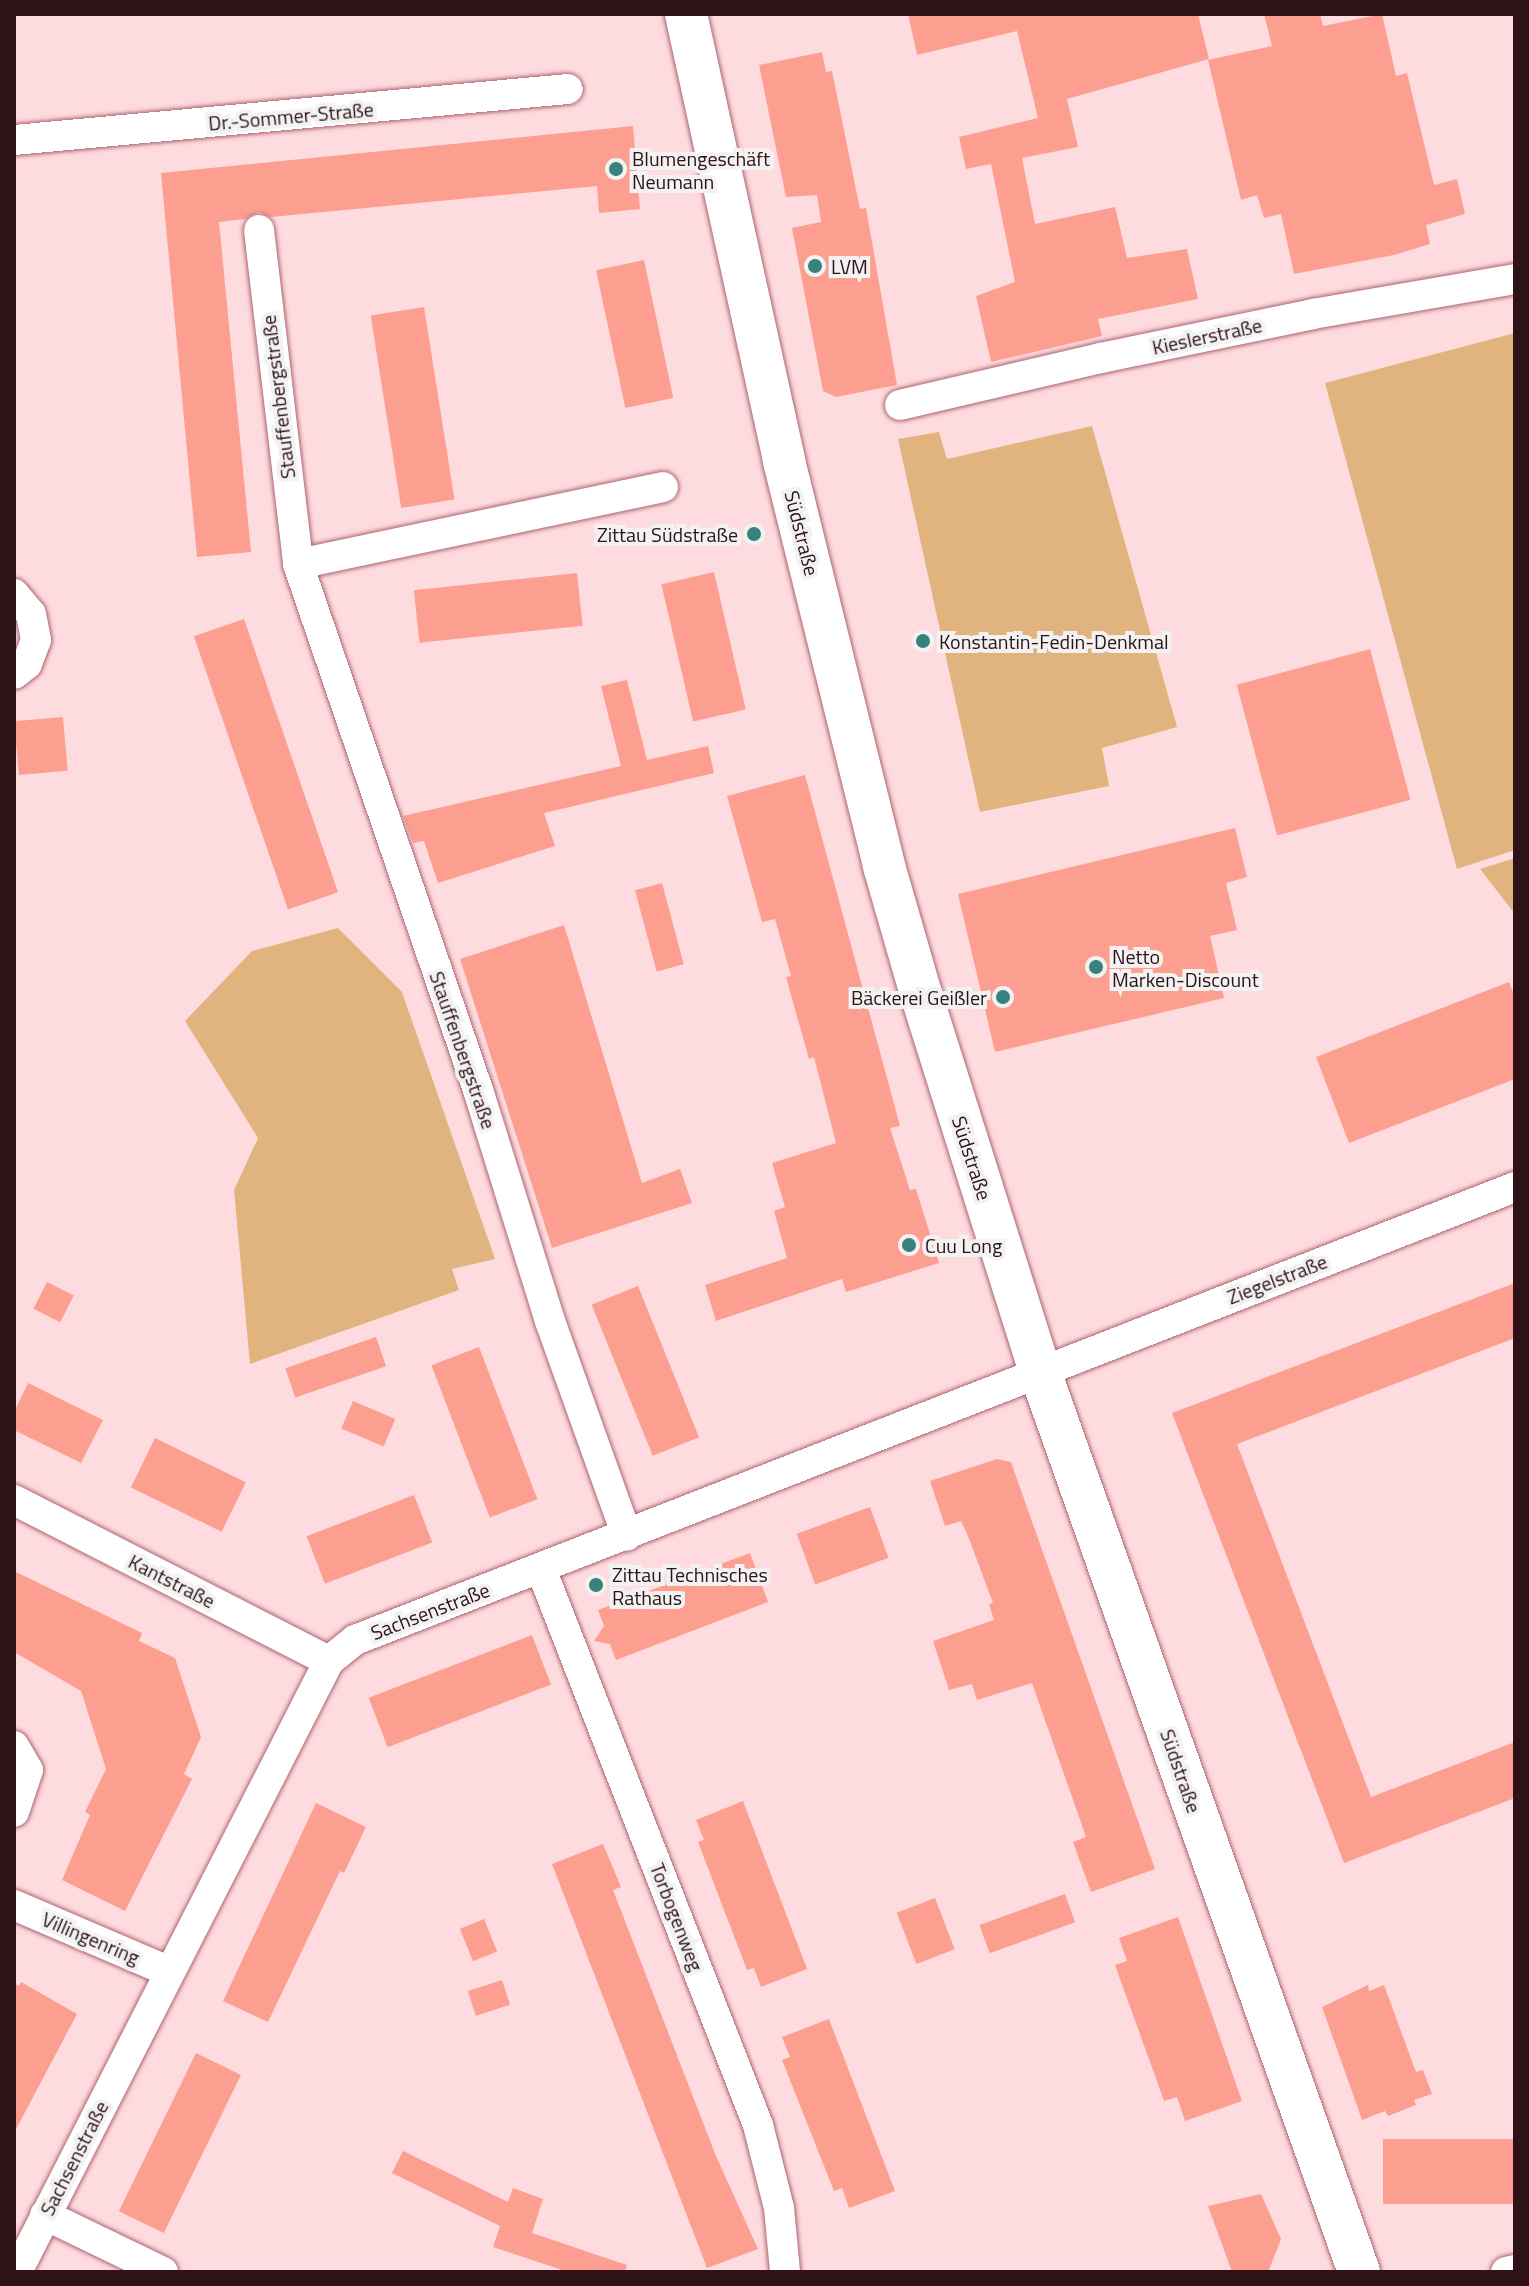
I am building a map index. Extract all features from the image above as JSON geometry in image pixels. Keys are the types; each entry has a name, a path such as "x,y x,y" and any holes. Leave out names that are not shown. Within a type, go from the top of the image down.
{"main road":[{"name":"Südstraße","path":"686,14 784,461 884,866 1040,1372 1359,2272"}],"street":[{"name":"Dr.-Sommer-Straße","path":"14,140 568,89"},
{"name":"Stauffenbergstraße","path":"259,230 298,564 479,1093 550,1321 627,1536"},
{"name":"Kieslerstraße","path":"900,405 1313,314 1515,279"},
{"path":"298,564 663,487"},
{"path":"14,594 31,614 36,640 32,657 14,674"},
{"name":"Ziegelstraße","path":"1040,1372 1515,1187"},
{"name":"Sachsenstraße","path":"17,2272 168,1971 329,1661 355,1640 389,1625 627,1536 1040,1372"},
{"name":"Kantstraße","path":"14,1500 329,1661"},
{"name":"Torbogenweg","path":"541,1569 758,2125 779,2208 785,2272"},
{"path":"14,1746 28,1770 14,1812"},
{"name":"Villingenring","path":"14,1905 168,1971"},
{"path":"45,2215 163,2272"},
{"path":"1506,2272 1515,2270"}],"shaded area":[{"path":"1515,333 1515,850 1457,869 1325,383"},
{"path":"1092,426 1177,727 1102,748 1109,786 980,812 898,439 939,432 947,459"},
{"path":"1515,858 1515,914 1480,869"},
{"path":"338,928 402,992 495,1259 452,1269 459,1290 250,1364 234,1190 258,1138 185,1021 252,951"}],"building":[{"path":"908,14 1198,14 1209,59 1067,99 1078,147 1022,158 1035,224 1115,207 1127,258 1187,249 1198,299 1098,319 1102,336 991,362 976,296 1015,282 991,164 966,169 959,137 1038,118 1017,31 917,55"},
{"path":"1264,14 1320,14 1323,26 1382,14 1396,76 1407,73 1434,185 1457,179 1465,214 1426,225 1430,244 1394,255 1294,274 1281,214 1264,218 1257,195 1241,200 1208,60 1272,46"},
{"path":"822,52 826,72 832,71 860,209 866,208 897,385 836,397 823,391 792,228 821,222 817,195 786,197 759,65"},
{"path":"633,126 640,209 599,213 597,186 271,217 258,212 245,219 219,222 251,552 197,557 161,173"},
{"path":"644,260 673,398 625,408 596,270"},
{"path":"424,307 455,500 401,508 371,315"},
{"path":"714,572 746,709 693,722 661,584"},
{"path":"577,573 583,626 419,643 414,590"},
{"path":"244,619 338,892 288,910 194,636"},
{"path":"1370,649 1410,800 1277,835 1237,685"},
{"path":"627,680 647,760 708,746 714,773 544,813 555,846 438,883 424,841 413,843 403,816 621,766 601,686"},
{"path":"63,717 68,771 19,775 14,721"},
{"path":"805,775 900,1126 890,1128 910,1190 916,1189 939,1263 846,1292 842,1279 716,1321 705,1285 787,1258 774,1211 785,1207 772,1163 836,1143 814,1057 809,1059 786,977 791,976 775,919 762,922 727,796"},
{"name":"Netto Marken-Discount","path":"1235,828 1247,877 1226,883 1237,930 1210,936 1224,998 995,1052 958,894"},
{"path":"662,883 684,964 657,971 635,890"},
{"path":"564,925 642,1183 680,1169 692,1203 552,1248 460,959"},
{"path":"1509,982 1515,997 1515,1079 1349,1143 1316,1057"},
{"path":"47,1282 74,1296 60,1322 33,1309"},
{"path":"1515,1283 1515,1338 1237,1444 1371,1797 1515,1742 1515,1798 1344,1863 1172,1413"},
{"path":"638,1286 699,1437 653,1456 592,1305"},
{"path":"376,1337 386,1366 295,1398 285,1368"},
{"path":"479,1347 537,1499 490,1517 431,1365"},
{"path":"28,1383 103,1420 81,1463 14,1430 14,1412"},
{"path":"353,1401 395,1419 384,1447 341,1429"},
{"path":"155,1438 246,1482 222,1532 131,1487"},
{"path":"997,1459 1011,1462 1155,1869 1091,1892 1073,1842 1086,1837 1032,1683 977,1700 972,1684 949,1690 933,1641 994,1620 989,1604 993,1603 968,1536 961,1521 945,1526 930,1481"},
{"path":"414,1495 432,1543 325,1584 307,1536"},
{"path":"870,1507 888,1558 815,1584 797,1534"},
{"path":"750,1553 768,1602 616,1660 610,1644 594,1641 604,1626 598,1610"},
{"path":"14,1571 142,1633 139,1641 175,1658 201,1737 184,1774 192,1779 125,1911 62,1880 90,1815 85,1812 106,1769 81,1691 14,1652"},
{"path":"532,1635 551,1684 388,1747 369,1698"},
{"path":"743,1801 807,1969 761,1987 754,1968 747,1970 698,1842 704,1840 696,1820"},
{"path":"316,1803 366,1827 344,1873 340,1871 268,2022 223,2001"},
{"path":"603,1844 621,1887 613,1890 716,2156 758,2249 707,2268 552,1864"},
{"path":"1065,1894 1075,1922 990,1953 979,1925"},
{"path":"935,1898 955,1949 916,1964 897,1913"},
{"path":"1178,1917 1242,2101 1185,2121 1177,2097 1164,2101 1115,1965 1127,1961 1119,1938"},
{"path":"484,1919 497,1951 473,1961 460,1929"},
{"path":"502,1980 510,2005 476,2016 468,1991"},
{"path":"21,1982 77,2014 14,2133 14,1983 19,1986"},
{"path":"1368,1985 1369,1991 1384,1985 1416,2072 1423,2070 1432,2094 1414,2100 1416,2105 1388,2116 1385,2111 1362,2120 1322,2007"},
{"path":"829,2019 895,2191 849,2208 842,2188 834,2191 782,2060 790,2057 782,2037"},
{"path":"196,2053 241,2075 164,2233 119,2211"},
{"path":"1383,2139 1515,2139 1515,2204 1383,2204"},
{"path":"403,2151 508,2202 513,2188 543,2199 532,2233 627,2265 625,2272 568,2272 493,2247 500,2226 392,2173"},
{"path":"1261,2194 1281,2239 1268,2272 1232,2272 1208,2206"}],"place":[{"name":"Blumengeschäft Neumann","path":"616,169"},
{"name":"LVM","path":"815,266"},
{"name":"Zittau Südstraße","path":"754,534"},
{"name":"Konstantin-Fedin-Denkmal","path":"923,641"},
{"name":"Netto Marken-Discount","path":"1096,967"},
{"name":"Bäckerei Geißler","path":"1003,997"},
{"name":"Cuu Long","path":"909,1245"},
{"name":"Zittau Technisches Rathaus","path":"596,1585"}]}
